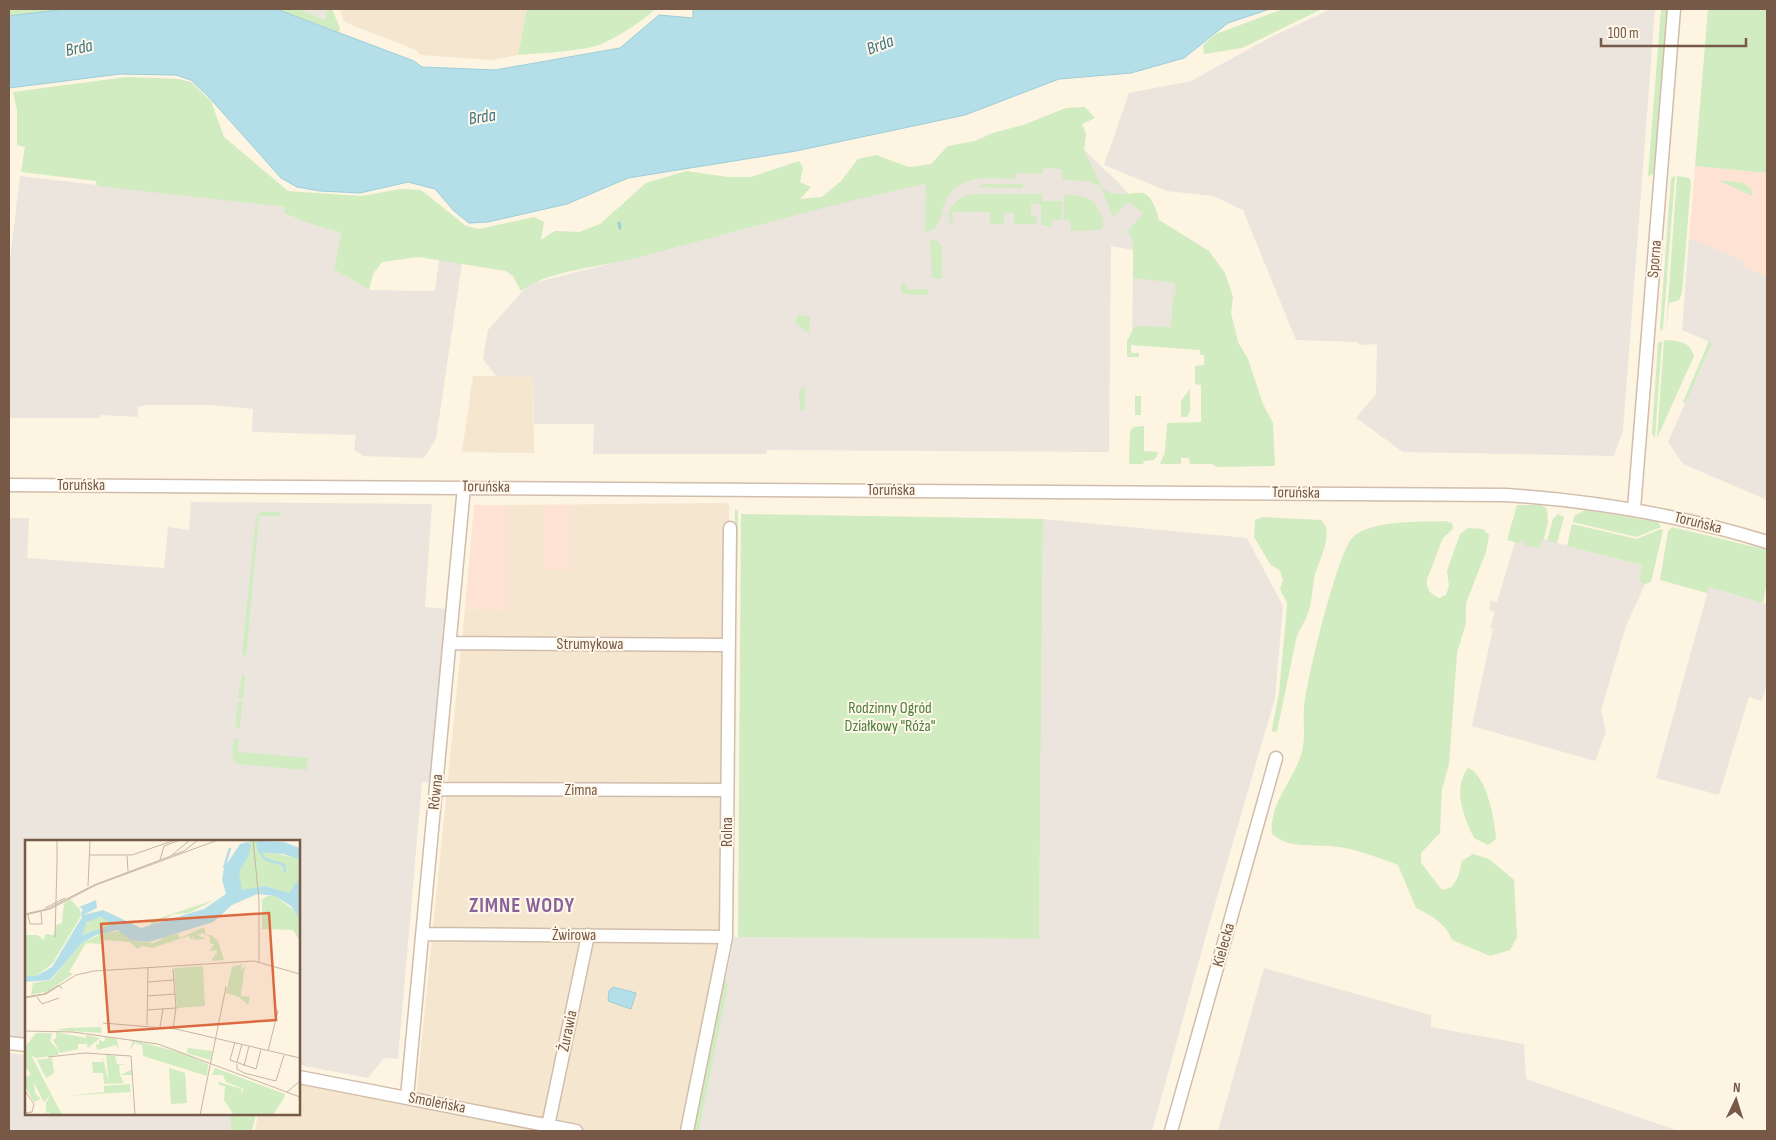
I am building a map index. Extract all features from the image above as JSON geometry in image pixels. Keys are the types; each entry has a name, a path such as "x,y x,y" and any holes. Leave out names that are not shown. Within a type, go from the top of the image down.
{"street":[{"name":"Sporna","path":"1634,509 1674,9"},
{"name":"Toruńska","path":"9,485 1471,494 1589,501 1725,529 1767,542"},
{"name":"Równa","path":"407,1097 464,487"},
{"name":"Rolna","path":"687,1131 726,936 730,528"},
{"name":"Strumykowa","path":"450,643 730,645"},
{"name":"Kielecka","path":"1171,1131 1276,758"},
{"name":"Zimna","path":"436,789 727,790"},
{"name":"Żwirowa","path":"422,934 726,936"},
{"name":"Żurawia","path":"548,1126 588,935"},
{"path":"9,1043 25,1046"},
{"name":"Smoleńska","path":"300,1077 576,1131"}],"shaded area":[{"path":"298,9 327,9 325,21"},
{"path":"340,9 527,9 518,55 491,60 420,55 416,50 347,23 343,20"},
{"path":"1331,9 1655,9 1623,430 1614,456 1403,452 1356,418 1376,394 1377,344 1359,345 1357,342 1296,340 1243,210 1213,196 1167,191 1104,165 1129,93 1191,81 1267,39"},
{"path":"1084,150 1128,193 1128,202 1145,213 1133,240 1133,250 1111,246 1109,452 767,450 766,454 593,454 594,424 534,424 533,377 496,376 483,359 488,330 529,284 681,246 848,200"},
{"path":"1695,166 1767,173 1767,279 1765,276 1741,267 1743,261 1689,238"},
{"path":"20,176 286,207 284,213 305,222 341,233 334,269 369,290 435,291 439,259 462,263 436,439 424,458 363,456 354,450 356,435 252,432 253,409 212,405 146,405 138,407 138,417 102,415 98,418 9,418 9,267"},
{"path":"1689,238 1744,261 1742,267 1766,276 1767,279 1767,500 1683,464 1668,442 1712,343 1682,330"},
{"path":"1133,278 1177,283 1187,342 1132,341"},
{"path":"473,376 533,377 534,453 462,452"},
{"path":"191,502 432,504 425,607 446,609 430,782 422,782 398,1059 384,1058 368,1078 300,1065 300,840 25,840 25,1038 9,1037 9,518 29,518 27,558 164,568 168,527 189,530"},
{"path":"729,503 725,935 685,1131 255,1131 258,1115 300,1115 300,1077 416,1098 465,608 509,610 509,505"},
{"path":"474,505 509,505 509,610 465,608"},
{"path":"543,505 571,505 570,571 543,570"},
{"path":"1043,519 1247,538 1283,606 1275,698 1208,928 1152,1131 695,1131 734,937 1039,939"},
{"path":"1543,539 1648,567 1650,573 1626,626 1601,710 1606,732 1595,761 1472,726 1493,628 1490,627 1495,612 1489,610 1491,601 1497,602 1515,542 1541,541"},
{"path":"1709,587 1767,604 1767,684 1762,701 1749,697 1719,795 1656,778"},
{"path":"1264,968 1431,1015 1431,1027 1524,1044 1526,1079 1679,1131 1218,1131"},
{"path":"9,1053 25,1055 25,1115 252,1115 248,1131 9,1131"}],"green space":[{"path":"9,9 67,9 9,16"},
{"path":"276,9 298,9 325,20 327,9 332,9 340,28 339,32"},
{"path":"527,9 655,9 625,31 598,45 574,50 518,55"},
{"path":"1283,9 1322,9 1242,48 1204,54 1203,45 1216,34"},
{"path":"1661,9 1669,9 1656,167 1653,174 1648,176"},
{"path":"1708,9 1767,9 1767,173 1695,166"},
{"path":"127,77 179,79 191,82 211,101 224,137 288,191 361,196 401,189 421,190 466,226 479,229 534,217 544,222 541,240 555,231 579,232 600,224 646,183 686,171 728,177 751,177 799,161 803,168 800,182 811,187 800,199 822,197 841,181 858,159 876,155 909,167 931,164 948,146 975,141 1066,108 1085,107 1095,118 1082,124 1086,134 1084,150 1103,189 1113,193 1137,193 1149,197 1159,220 1209,251 1225,273 1233,297 1231,313 1238,342 1248,359 1263,404 1273,423 1275,466 1217,467 1212,464 1190,464 1189,458 1181,458 1181,464 1160,464 1165,452 1167,423 1201,422 1201,385 1195,384 1195,366 1204,365 1204,355 1200,355 1200,350 1131,345 1131,353 1139,353 1139,357 1127,357 1127,341 1135,326 1171,327 1173,295 1176,295 1175,283 1133,278 1133,240 1127,231 1144,213 1128,202 1113,217 1100,186 1088,181 1063,180 1062,169 1043,168 1043,174 1016,173 1015,179 974,179 957,186 945,201 938,224 933,229 925,232 926,184 817,210 636,258 560,274 532,284 521,291 513,276 506,271 419,257 382,262 373,274 369,290 334,269 341,233 305,222 284,213 285,207 97,186 96,181 21,172 25,147 17,145 17,110 13,92"},
{"path":"1675,176 1662,331 1660,328 1671,178"},
{"path":"1677,176 1689,178 1691,182 1682,293 1679,300 1669,303 1666,331"},
{"path":"1718,180 1743,183 1751,189 1752,196"},
{"path":"984,184 1023,184 1023,188 978,187"},
{"path":"970,194 1042,194 1042,201 1062,201 1061,220 1052,220 1052,227 1041,225 1041,205 1039,205 1038,198 1037,204 1031,204 1031,216 1037,216 1036,224 1014,224 1014,213 1004,213 1004,224 990,224 990,212 952,212 953,227 949,222 949,212 955,203"},
{"path":"1064,195 1081,196 1094,203 1103,219 1102,228 1098,230 1071,231 1070,221 1063,220"},
{"path":"930,240 937,241 942,246 942,279 932,278"},
{"path":"901,283 906,283 907,289 928,289 928,295 902,294"},
{"path":"797,315 810,316 809,334 796,324"},
{"path":"1664,340 1683,343 1690,347 1694,356 1657,438"},
{"path":"1662,341 1654,437 1652,433 1658,343"},
{"path":"1709,341 1712,343 1685,404 1683,402"},
{"path":"803,386 805,388 805,409 800,410 799,392"},
{"path":"1190,389 1190,411 1187,417 1181,417 1181,401"},
{"path":"1135,396 1141,396 1141,415 1135,415"},
{"path":"1144,426 1144,451 1159,452 1154,460 1144,461 1143,464 1129,464 1130,431 1134,427"},
{"path":"1517,505 1541,505 1547,509 1548,522 1544,539 1541,541 1539,548 1524,545 1525,542 1520,541 1519,543 1507,540"},
{"path":"735,509 738,511 737,580 734,577"},
{"path":"1585,510 1658,522 1661,527 1636,537 1573,522 1574,516"},
{"path":"261,512 280,512 280,516 259,516 246,657 242,653 256,517"},
{"name":"Rodzinny Ogród Działkowy \"Róża\"","path":"741,514 1043,519 1039,939 738,937"},
{"path":"1558,514 1564,517 1557,543 1547,541 1553,519"},
{"path":"1262,517 1321,520 1327,532 1325,546 1315,574 1309,611 1296,640 1277,731 1273,732 1279,693 1287,603 1280,589 1283,580 1280,571 1270,564 1254,537 1255,520"},
{"path":"1445,521 1452,523 1453,529 1443,538 1427,579 1429,591 1439,598 1446,595 1449,586 1447,571 1460,534 1468,528 1483,529 1489,535 1486,552 1466,603 1466,623 1457,653 1449,764 1442,789 1440,833 1421,853 1421,863 1442,890 1452,887 1458,877 1462,861 1473,854 1489,859 1514,880 1517,937 1510,950 1490,956 1452,940 1446,929 1438,921 1416,908 1398,865 1346,848 1296,845 1288,843 1272,834 1272,821 1279,799 1300,758 1304,741 1304,708 1310,673 1331,591 1346,548 1353,537 1361,531 1372,527 1397,523"},
{"path":"1572,524 1637,539 1661,529 1663,531 1651,582 1645,584 1639,581 1642,565 1567,546"},
{"path":"1672,527 1767,550 1767,581 1763,603 1709,587 1707,593 1660,580 1668,531"},
{"path":"242,675 245,675 243,700 238,697"},
{"path":"238,702 242,702 240,728 235,726"},
{"path":"239,738 238,752 308,758 307,770 238,764 233,759 232,753 234,739"},
{"path":"1468,768 1475,772 1480,780 1492,810 1496,839 1488,845 1474,838 1463,813 1460,794 1461,785 1463,776"},
{"path":"727,979 726,983 728,984 699,1130 705,1131 692,1131 723,981"},
{"path":"230,1115 256,1115 252,1131 232,1131"}],"water":[{"name":"Brda","path":"67,9 276,9 414,61 422,67 495,70 620,48 659,15 693,18 693,9 1270,9 1228,23 1184,58 1131,73 1059,79 965,115 796,151 628,178 567,204 488,222 469,223 454,211 435,189 408,182 360,193 320,191 297,187 281,178 207,95 191,80 176,75 120,74 9,88 9,16"},
{"path":"613,987 636,993 631,1009 608,1001 609,991"}],"waterway":[{"path":"619,223 620,228"}],"district":[{"name":"ZIMNE WODY","path":"522,905"}]}
